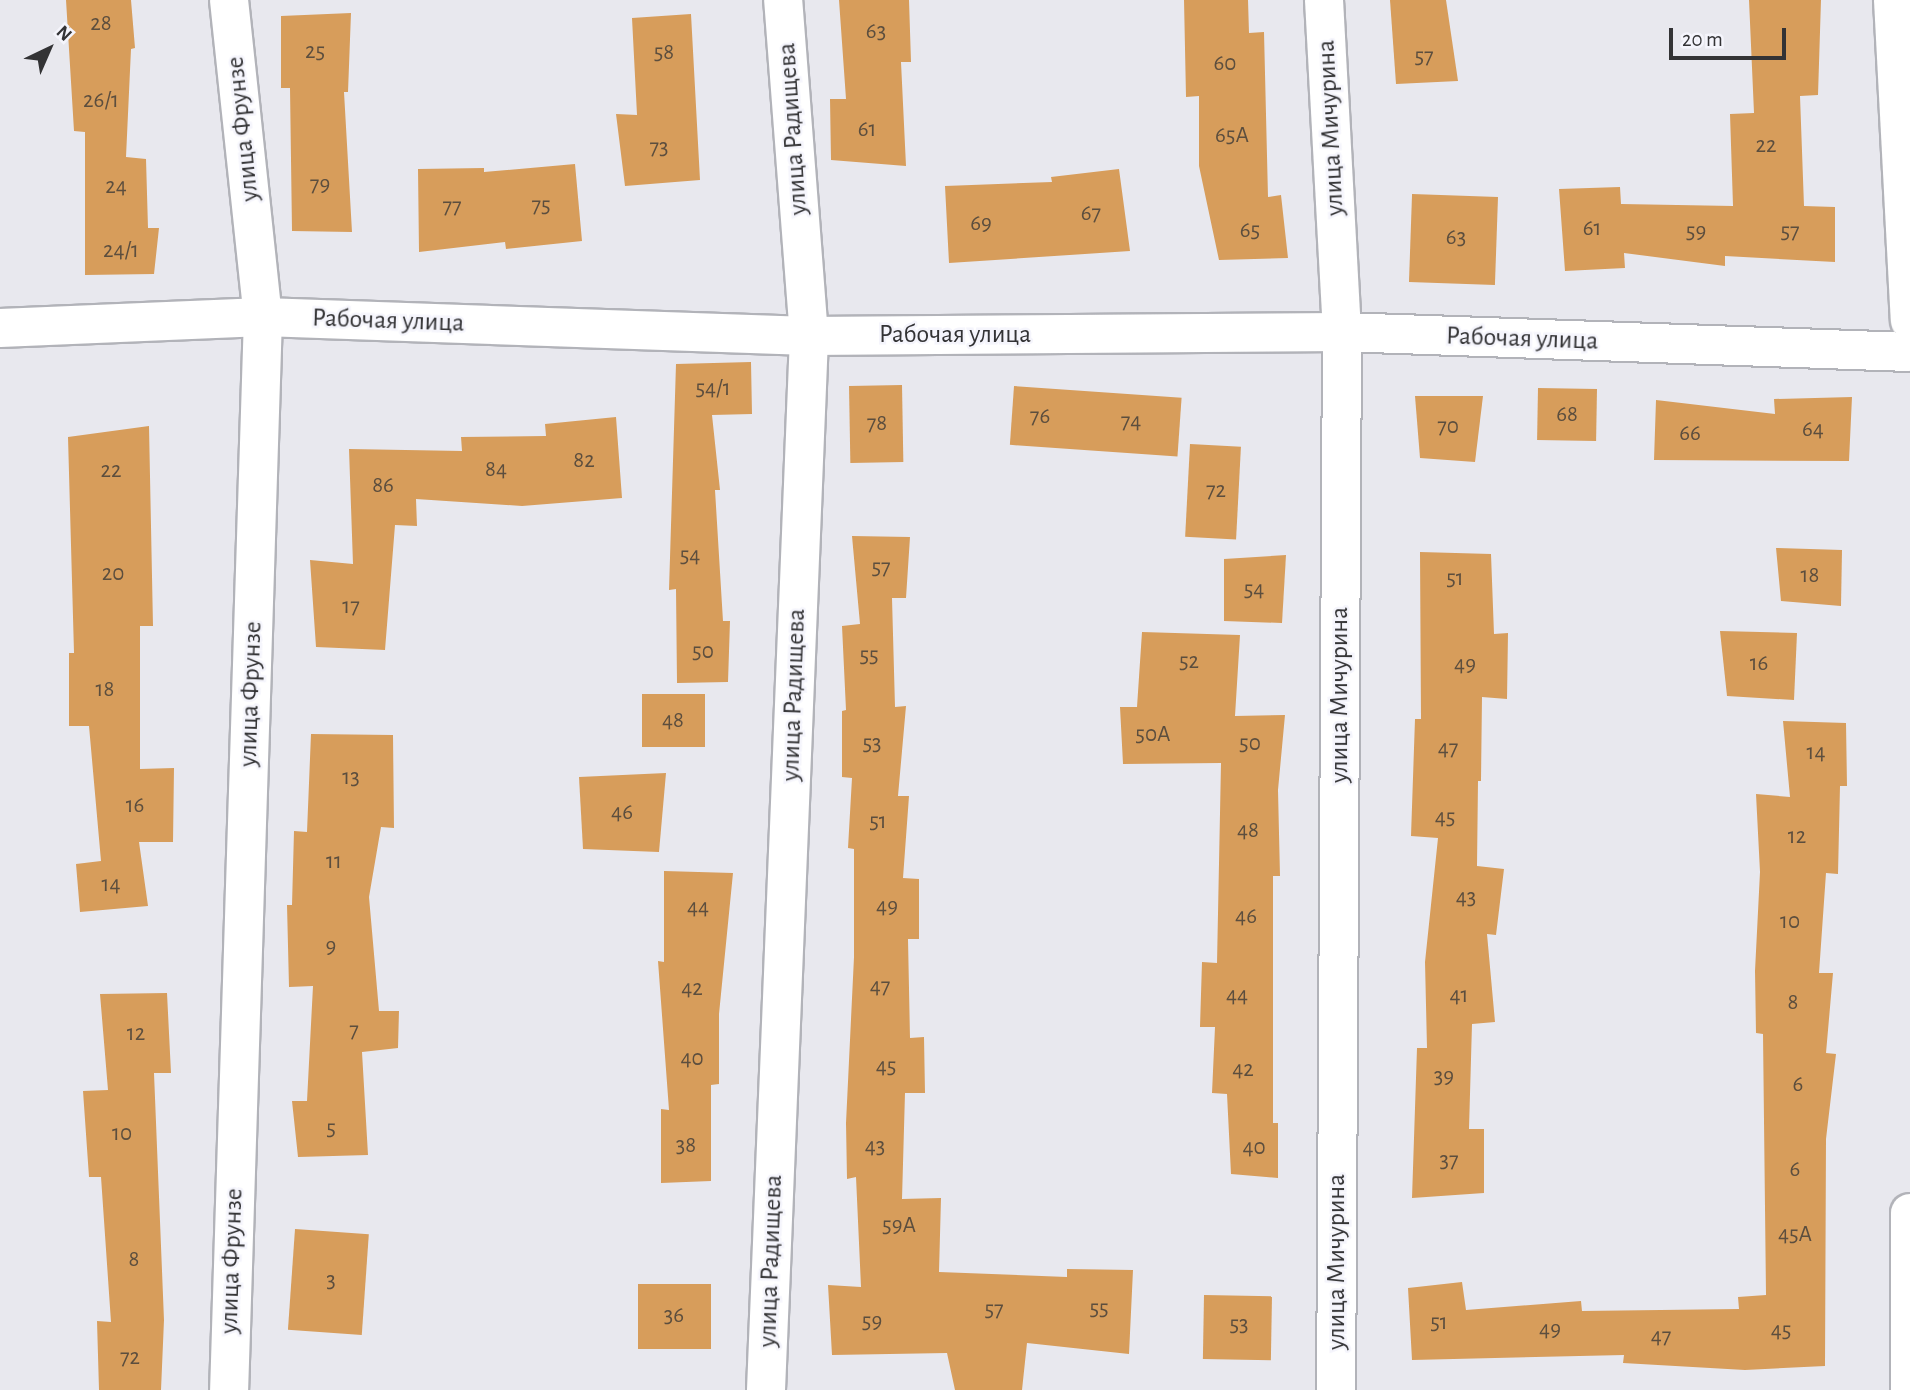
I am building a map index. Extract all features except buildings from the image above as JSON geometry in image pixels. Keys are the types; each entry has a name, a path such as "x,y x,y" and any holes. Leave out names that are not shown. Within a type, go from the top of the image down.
{"street":[{"name":"улица Фрунзе","path":"229,0 263,317 229,1390"},
{"name":"улица Радищева","path":"766,1390 809,336 783,0"},
{"name":"улица Мичурина","path":"1324,0 1342,332 1336,1390"},
{"path":"1893,0 1910,321"},
{"name":"Рабочая улица","path":"0,328 263,317 809,336 1342,332 1910,352"},
{"path":"1910,1213 1910,1390"}]}
